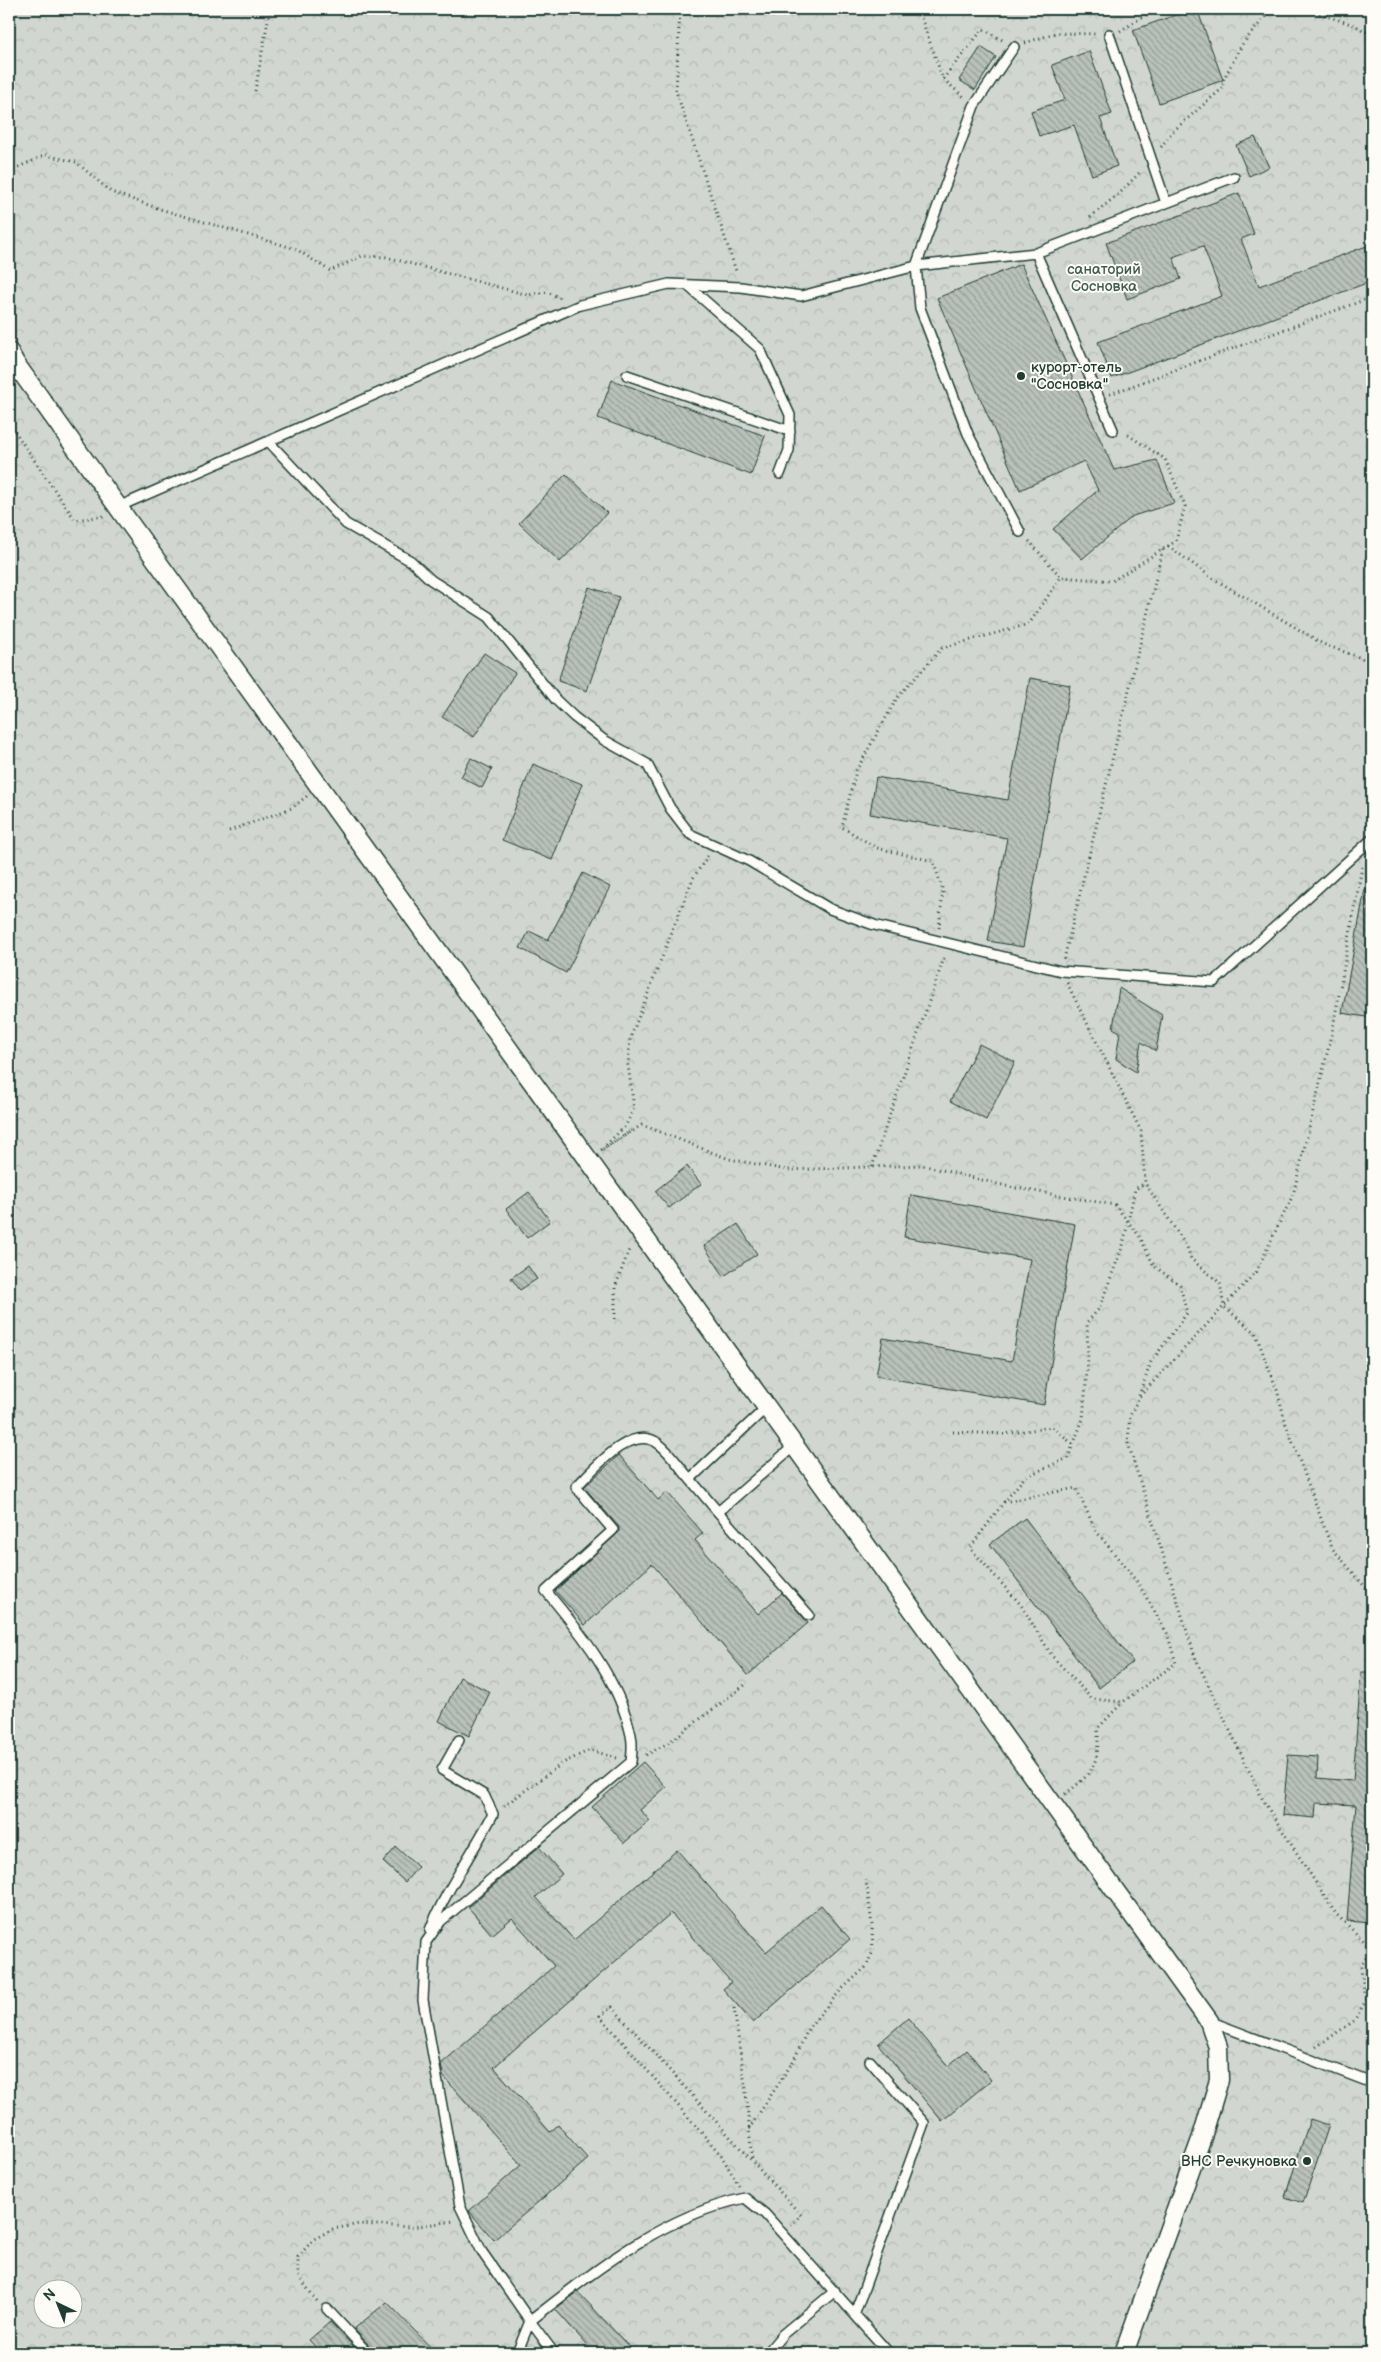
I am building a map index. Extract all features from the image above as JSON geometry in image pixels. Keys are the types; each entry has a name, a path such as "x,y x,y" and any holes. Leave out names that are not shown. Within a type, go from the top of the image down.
{"street":[{"path":"9,352 14,363 318,785 594,1154 638,1228 1209,2021 1218,2047 1219,2080 1202,2137 1124,2353"}],"lane":[{"path":"1108,34 1166,203"},
{"path":"1014,47 974,106 916,266 920,308 968,434 1020,532"},
{"path":"120,511 269,442 580,306 669,284 741,287 801,296 916,266 1036,253 1234,177"},
{"path":"1036,253 1113,430"},
{"path":"687,285 760,349 790,415 789,450 780,474"},
{"path":"627,375 790,430"},
{"path":"269,442 346,524 411,562 431,580 489,617 556,700 574,717 604,740 647,764 670,808 690,834 749,861 830,909 874,925 1061,971 1214,982 1369,842"},
{"path":"690,1479 767,1407"},
{"path":"426,1942 441,1921 631,1762 632,1737 618,1696 589,1643 546,1591 613,1530 576,1487 618,1447 631,1440 646,1439 658,1443 809,1615"},
{"path":"718,1512 795,1445"},
{"path":"459,1740 442,1770 484,1795 493,1814 476,1847 441,1902 426,1942 423,2000 460,2206 482,2252 554,2353"},
{"path":"1209,2021 1372,2083"},
{"path":"855,2313 924,2123 870,2061"},
{"path":"517,2353 530,2321 609,2260 658,2230 719,2204 746,2198 783,2233 889,2353"},
{"path":"767,2353 783,2334 835,2291"},
{"path":"327,2309 368,2353"}],"path":[{"path":"255,91 270,9"},
{"path":"680,9 676,91 741,287"},
{"path":"918,9 942,79 974,106"},
{"path":"942,79 984,29 1014,47 1055,33 1115,34 1155,9"},
{"path":"1085,220 1121,192 1172,132 1224,87 1223,80 1243,43 1272,9"},
{"path":"1305,9 1354,25 1372,35"},
{"path":"9,170 46,155 76,162 112,192 160,209 296,249 330,271 362,256 386,257 528,295 547,292 580,306"},
{"path":"1099,398 1372,297"},
{"path":"9,423 75,520 120,511"},
{"path":"1020,532 1061,577 1112,581 1176,541 1185,506 1165,459 1128,434 1113,430"},
{"path":"1168,546 1211,577 1324,644 1372,662"},
{"path":"1163,549 1061,971 1141,1131 1146,1183 1187,1247 1191,1259 1220,1283 1224,1307 1255,1332 1277,1390 1286,1424 1332,1548 1372,1595"},
{"path":"938,941 943,891 934,861 877,848 842,828 856,771 897,698 942,648 1030,624 1061,577"},
{"path":"230,831 292,808 318,785"},
{"path":"1139,1397 1256,1272 1293,1195 1332,1033 1369,842 1372,815"},
{"path":"594,1154 626,1125 634,1108 628,1065 630,1039 693,878 711,851 712,844"},
{"path":"872,1167 948,944"},
{"path":"594,1154 642,1125 729,1159 787,1170 922,1165 1010,1187 1115,1205 1140,1237 1154,1266 1180,1284 1187,1313 1151,1362 1139,1397 1130,1416 1128,1443 1195,1657 1264,1802 1336,1914 1372,1949 1361,1966 1364,1993 1368,1997 1354,2022 1302,2056"},
{"path":"594,1154 634,1130"},
{"path":"1123,1702 1092,1700 1052,1656 1021,1605 970,1548 1025,1477 1068,1458 1083,1419 1088,1360 1087,1322 1099,1309 1123,1245 1135,1189 1146,1183"},
{"path":"614,1319 614,1288 638,1228"},
{"path":"953,1432 1004,1434 1052,1427 1074,1444"},
{"path":"1004,1502 1076,1488 1096,1530 1138,1584 1167,1633 1176,1663 1123,1702 1098,1728 1099,1753 1087,1778 1053,1803"},
{"path":"493,1814 563,1763 590,1750 631,1762 668,1744 745,1686"},
{"path":"749,2128 794,2060 809,2027 841,1990 866,1967 873,1951 872,1925 866,1880"},
{"path":"746,2198 721,2156 600,2016 612,2007 801,2215 783,2233"},
{"path":"734,2008 752,2161"},
{"path":"327,2309 312,2296 298,2276 298,2257 314,2239 334,2229 359,2224 412,2227 466,2218"}],"green space":[{"name":"санаторий Сосновка","path":"9,9 1372,9 1372,2353 9,2353"}],"building":[{"path":"1197,9 1223,80 1159,103 1133,30"},
{"path":"981,47 996,57 975,90 959,80"},
{"path":"1089,51 1112,114 1100,118 1117,166 1092,175 1074,125 1039,136 1031,111 1065,100 1052,65"},
{"path":"1255,137 1269,167 1249,176 1236,145"},
{"path":"1239,193 1254,234 1241,239 1259,286 1372,244 1372,281 1112,378 1098,342 1222,296 1203,246 1173,257 1181,279 1127,299 1106,243"},
{"name":"курорт-отель \"Сосновка\"","path":"1021,264 1114,470 1157,460 1174,503 1133,516 1082,559 1053,529 1098,490 1084,461 1020,490 937,298"},
{"path":"612,380 765,436 751,475 598,418"},
{"path":"566,474 607,513 560,562 519,523"},
{"path":"589,587 619,597 587,691 558,681"},
{"path":"484,653 515,673 474,737 442,717"},
{"path":"1030,678 1070,685 1023,947 988,941 1007,838 870,814 876,777 1008,800"},
{"path":"471,758 492,769 482,788 461,777"},
{"path":"533,764 582,784 552,860 502,840"},
{"path":"583,873 610,887 566,973 520,948 529,931 548,940"},
{"path":"1365,889 1372,890 1372,1018 1342,1013"},
{"path":"1119,988 1162,1015 1156,1051 1141,1042 1136,1072 1116,1059 1120,1032 1113,1028"},
{"path":"979,1044 1015,1062 986,1120 950,1101"},
{"path":"687,1166 701,1184 669,1208 655,1191"},
{"path":"529,1192 550,1221 527,1238 506,1209"},
{"path":"911,1195 1075,1224 1044,1405 876,1376 883,1338 1012,1361 1030,1259 904,1237"},
{"path":"738,1224 757,1254 724,1276 704,1246"},
{"path":"528,1266 537,1279 520,1290 511,1278"},
{"path":"619,1455 658,1500 667,1492 703,1533 695,1540 758,1614 782,1593 808,1623 748,1675 652,1564 585,1625 555,1591 619,1532 619,1527 584,1487"},
{"path":"1025,1518 1133,1662 1099,1688 990,1544"},
{"path":"1361,1672 1372,1672 1372,1923 1347,1921 1356,1805 1316,1803 1315,1818 1283,1815 1288,1755 1318,1757 1317,1778 1353,1781"},
{"path":"460,1677 490,1692 469,1736 439,1721"},
{"path":"643,1762 666,1787 640,1810 650,1821 624,1843 592,1807"},
{"path":"396,1847 418,1867 405,1882 383,1862"},
{"path":"539,1847 562,1874 536,1897 574,1940 677,1850 766,1952 821,1905 850,1939 753,2023 723,1989 731,1982 671,1913 494,2067 550,2132 558,2125 588,2159 494,2240 469,2211 521,2165 443,2076 441,2064 554,1966 512,1918 492,1935 468,1907"},
{"path":"908,2018 948,2066 967,2050 991,2080 942,2121 878,2044"},
{"name":"ВНС Речкуновка","path":"1310,2119 1329,2125 1303,2203 1285,2197"},
{"path":"578,2292 635,2353 594,2353 555,2309"},
{"path":"387,2302 436,2353 374,2353 373,2349 354,2329"},
{"path":"330,2322 360,2353 321,2353 309,2340"}],"place":[{"name":"курорт-отель \"Сосновка\"","path":"1021,376"},
{"name":"ВНС Речкуновка","path":"1307,2161"}]}
